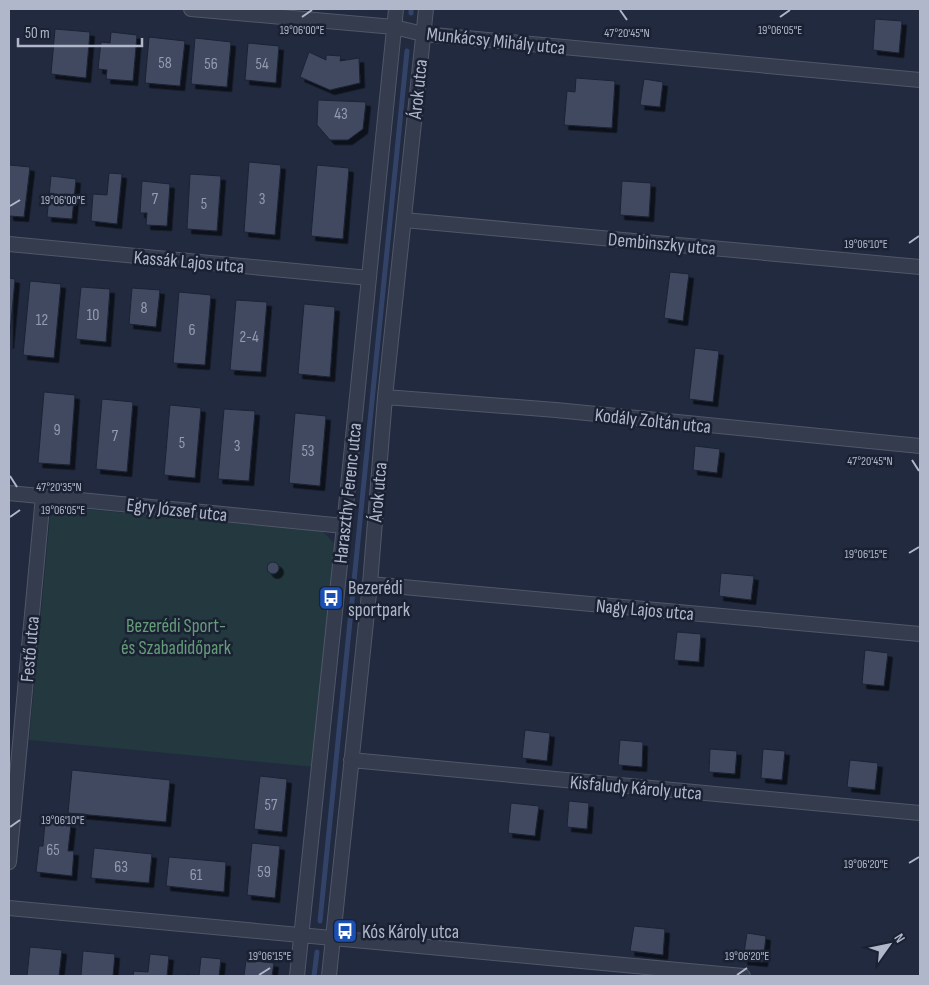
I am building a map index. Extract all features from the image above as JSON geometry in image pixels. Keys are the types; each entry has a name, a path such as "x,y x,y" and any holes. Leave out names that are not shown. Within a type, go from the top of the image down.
{"street":[{"name":"Munkácsy Mihály utca","path":"191,9 394,27 423,34 920,80"},
{"name":"Haraszthy Ferenc utca","path":"297,976 396,9"},
{"name":"Árok utca","path":"329,976 370,584 385,397 426,9"},
{"name":"Dembinszky utca","path":"404,220 920,267"},
{"name":"Kassák Lajos utca","path":"9,244 369,278"},
{"name":"Kodály Zoltán utca","path":"385,397 556,410 920,446"},
{"name":"Egry József utca","path":"9,492 344,526"},
{"name":"Festő utca","path":"9,862 43,496"},
{"name":"Nagy Lajos utca","path":"370,584 920,634"},
{"name":"Kisfaludy Károly utca","path":"351,760 920,813"},
{"path":"9,908 743,976"}],"green space":[{"name":"Bezerédi Sport- és Szabadidőpark","path":"62,507 322,531 335,544 315,767 29,740 50,517"}],"building":[{"path":"875,19 902,21 899,53 873,50"},
{"path":"55,29 90,32 86,78 51,74"},
{"path":"111,32 137,35 133,81 106,79 107,70 98,69 101,42 110,43"},
{"path":"149,37 185,41 180,86 145,83"},
{"path":"195,38 231,42 227,87 191,84"},
{"path":"248,43 279,46 276,83 245,80"},
{"path":"309,52 326,60 326,55 341,56 340,61 359,58 360,83 330,90 300,77"},
{"path":"576,78 615,81 612,128 564,125 567,91 575,92"},
{"path":"644,79 663,82 660,107 640,105"},
{"path":"318,100 366,102 363,129 348,140 330,140 317,125"},
{"path":"249,162 281,165 275,235 244,232"},
{"path":"9,165 30,167 24,217 9,216"},
{"path":"317,165 349,168 343,239 311,236"},
{"path":"109,173 122,174 117,224 91,221 93,194 107,195"},
{"path":"190,174 221,176 217,231 187,229"},
{"path":"51,176 76,179 72,219 47,217"},
{"path":"142,181 170,184 167,226 146,225 147,213 140,213"},
{"path":"622,181 651,183 649,217 620,215"},
{"path":"670,272 689,274 683,321 664,318"},
{"path":"9,278 15,279 9,344"},
{"path":"30,281 61,284 54,358 23,355"},
{"path":"81,287 110,289 106,342 76,339"},
{"path":"132,288 160,290 156,327 129,324"},
{"path":"179,292 211,295 205,365 173,363"},
{"path":"236,300 267,302 261,372 230,370"},
{"path":"304,304 335,307 330,377 298,374"},
{"path":"695,348 719,351 713,402 689,399"},
{"path":"44,392 75,395 70,465 38,463"},
{"path":"102,399 133,402 127,472 96,469"},
{"path":"170,405 201,408 195,478 164,475"},
{"path":"224,409 255,411 249,481 218,479"},
{"path":"295,413 326,416 320,486 289,483"},
{"path":"695,446 720,449 717,473 693,470"},
{"path":"271,562 275,562 279,568 275,574 271,574 267,570 267,566"},
{"path":"721,573 754,576 751,600 719,596"},
{"path":"677,632 701,634 699,662 674,660"},
{"path":"865,650 888,653 884,686 862,684"},
{"path":"525,730 550,733 547,761 522,758"},
{"path":"620,740 643,742 642,767 618,765"},
{"path":"710,749 737,751 735,774 709,772"},
{"path":"763,749 785,751 782,780 761,778"},
{"path":"850,760 878,763 875,790 847,787"},
{"path":"72,770 170,780 166,822 68,813"},
{"path":"260,776 287,779 282,832 254,829"},
{"path":"569,801 589,803 587,829 567,827"},
{"path":"511,803 539,806 535,836 508,833"},
{"path":"45,821 71,824 68,851 74,851 72,876 36,872 39,846 43,846"},
{"path":"252,843 280,846 275,898 247,895"},
{"path":"94,848 152,854 149,883 91,878"},
{"path":"169,857 226,862 224,892 166,886"},
{"path":"634,926 665,929 663,955 630,951"},
{"path":"747,933 766,936 763,962 743,960"},
{"path":"30,947 62,950 59,976 27,976"},
{"path":"83,951 115,954 113,976 81,976"},
{"path":"150,954 169,956 167,976 133,976 134,971 148,972"},
{"path":"201,957 221,959 219,976 199,976"},
{"path":"246,960 274,963 272,976 244,976"}],"waterway":[{"path":"320,921 407,51"},
{"path":"314,976 317,952"}],"place":[{"name":"Bezerédi sportpark","path":"331,598"},
{"name":"Kós Károly utca","path":"345,931"}]}
